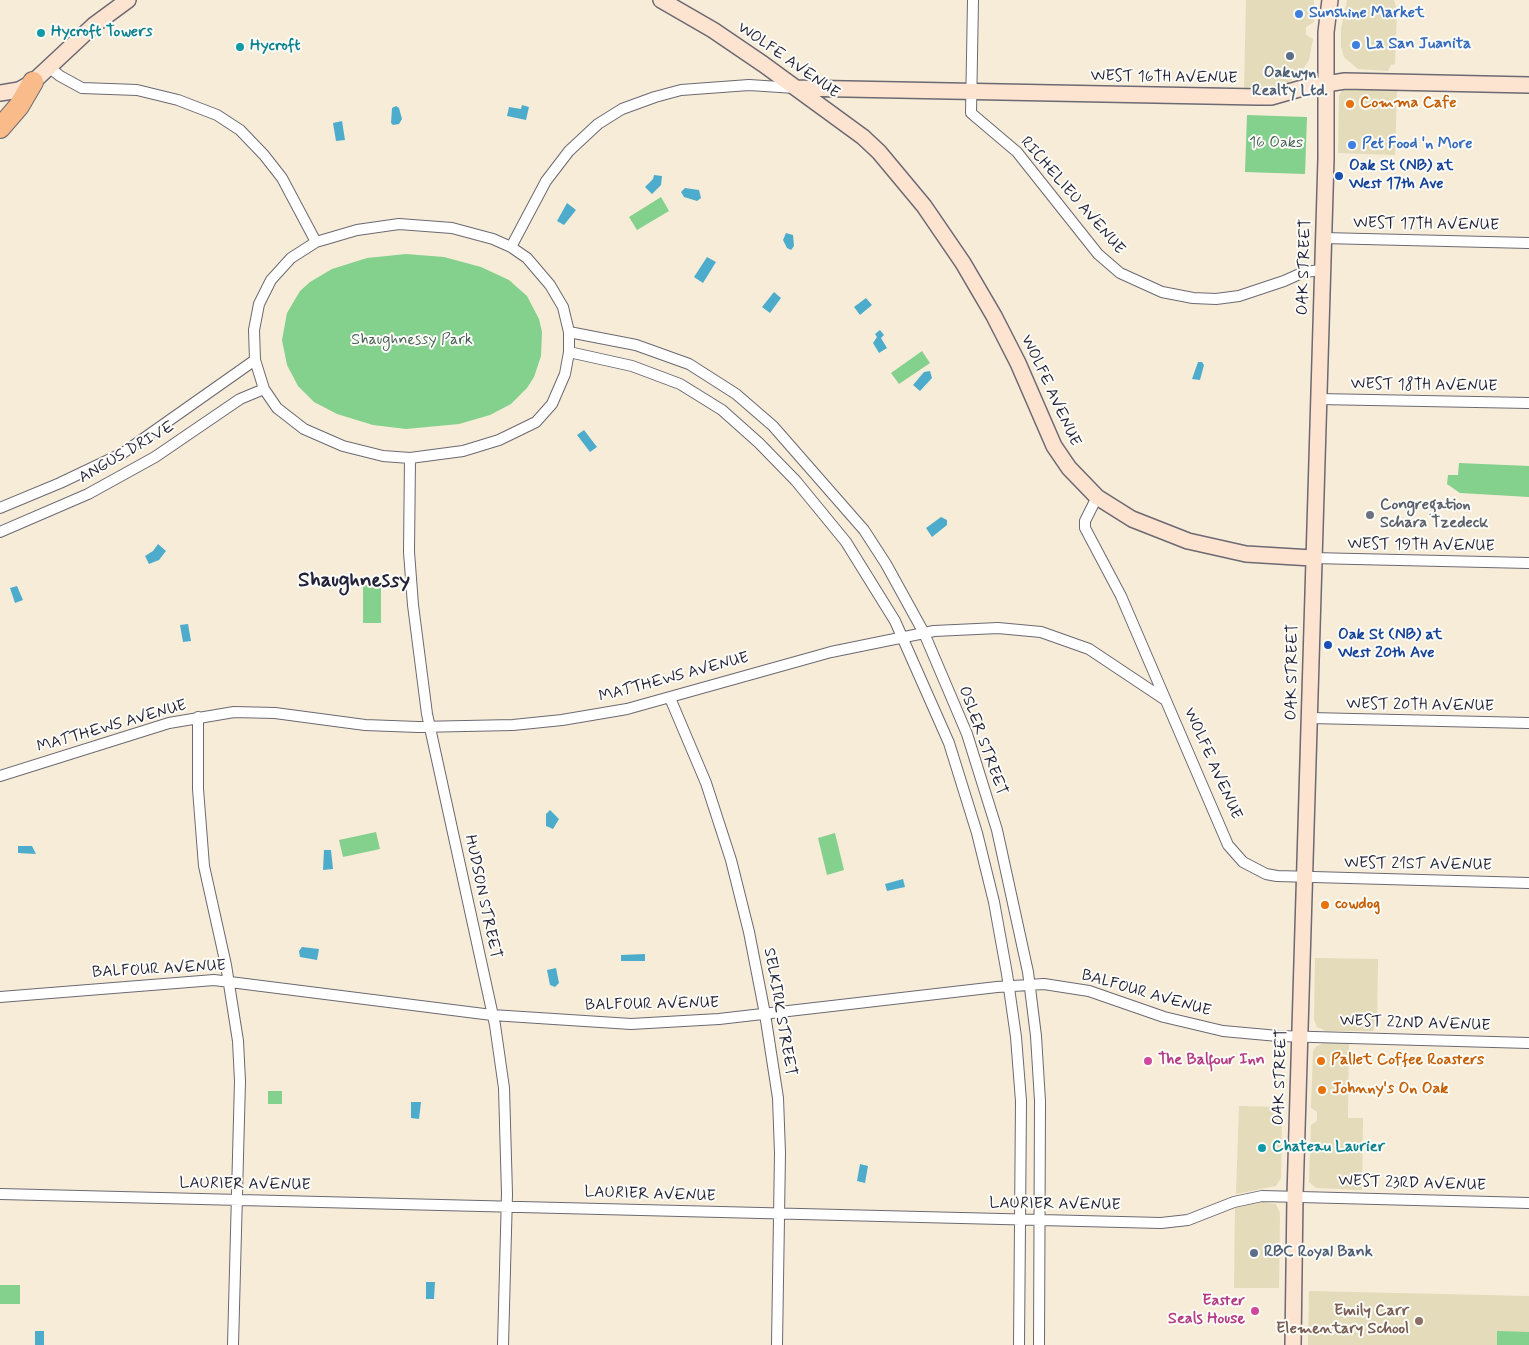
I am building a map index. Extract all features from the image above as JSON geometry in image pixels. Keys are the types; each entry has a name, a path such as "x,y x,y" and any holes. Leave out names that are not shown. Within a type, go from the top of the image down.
{"highway":[{"path":"0,128 19,106 33,82"}],"street":[{"path":"0,93 19,90 33,82 94,25 128,0"},
{"name":"WOLFE AVENUE","path":"661,0 713,30 863,137 879,152 929,213 963,262 994,316 1054,446 1069,468 1097,497 1085,521 1085,528 1121,596 1228,845 1237,857 1266,874 1305,877"},
{"name":"RICHELIEU AVENUE","path":"973,0 970,92 970,108 973,117 1017,152 1098,254 1120,273 1162,292 1193,298 1216,299 1239,296 1284,281 1304,272 1322,270"},
{"name":"OAK STREET","path":"1293,1345 1295,1196 1310,718 1312,558 1323,238 1327,25 1330,0"},
{"path":"50,68 82,88 131,90 178,100 216,115 240,130 264,155 282,178 316,242"},
{"name":"WEST 16TH AVENUE","path":"796,88 1258,97 1277,96 1326,84 1370,80 1529,85"},
{"path":"510,247 546,181 569,151 598,124 622,109 655,96 681,90 749,85 796,88"},
{"path":"399,224 452,228 510,247 527,258 550,285 563,307 569,332 569,352 565,374 552,404 536,422 499,440 463,451 410,458 383,456 343,446 304,429 277,408 264,389 255,360 254,330 257,313 271,280 291,258 316,242 357,230 399,224"},
{"name":"WEST 17TH AVENUE","path":"1323,238 1529,243"},
{"name":"OSLER STREET","path":"569,332 636,346 689,364 736,394 773,426 864,530 886,564 924,633 967,734 998,830 1014,900 1030,985 1040,1101 1039,1345"},
{"name":"OSLER STREET","path":"569,352 632,366 680,384 722,410 759,443 796,481 846,542 884,602 902,636 949,743 977,833 994,902 1008,986 1016,1037 1021,1101 1019,1345"},
{"name":"ANGUS DRIVE","path":"0,508 60,483 123,453 255,360"},
{"name":"ANGUS DRIVE","path":"0,532 88,494 155,457 242,397 264,389"},
{"name":"WEST 18TH AVENUE","path":"1318,398 1529,404"},
{"name":"HUDSON STREET","path":"410,458 410,578 429,727 492,1015 504,1088 507,1206 503,1345"},
{"path":"1097,497 1132,519 1188,541 1246,554 1312,558"},
{"name":"WEST 19TH AVENUE","path":"1312,558 1529,563"},
{"name":"MATTHEWS AVENUE","path":"0,776 169,723 198,717 234,712 276,713 365,725 429,727 513,725 562,720 670,698 798,661 902,636 998,628 1041,632 1089,649 1164,699"},
{"name":"SELKIRK STREET","path":"670,698 706,783 731,860 749,932 765,1014 778,1098 777,1345"},
{"path":"198,717 198,790 204,866 229,981 238,1042 240,1081 233,1345"},
{"name":"WEST 20TH AVENUE","path":"1310,718 1529,723"},
{"name":"WEST 21ST AVENUE","path":"1305,877 1529,883"},
{"name":"BALFOUR AVENUE","path":"0,997 214,980 492,1015 631,1024 719,1019 1008,986 1059,985 1089,991 1164,1016 1223,1031 1300,1036"},
{"name":"WEST 22ND AVENUE","path":"1300,1036 1529,1043"},
{"name":"LAURIER AVENUE","path":"0,1194 1020,1220 1175,1222 1201,1216 1241,1199 1262,1196 1295,1196"},
{"name":"WEST 23RD AVENUE","path":"1295,1196 1529,1202"}],"shaded area":[{"path":"1246,0 1314,0 1314,22 1306,27 1306,35 1313,39 1309,60 1301,72 1288,83 1278,88 1244,90"},
{"path":"1347,0 1394,0 1397,10 1395,64 1391,65 1388,71 1358,69 1344,57 1341,46 1341,29"},
{"path":"1343,90 1397,91 1395,155 1338,153 1339,95"},
{"path":"1315,958 1378,959 1377,1027 1374,1027 1373,1031 1326,1031 1317,1027 1314,1019"},
{"path":"1323,1043 1349,1043 1348,1118 1363,1118 1362,1190 1316,1188 1309,1182 1311,1125 1317,1121 1317,1112 1311,1108 1313,1051"},
{"name":"Chateau Laurier","path":"1239,1106 1277,1107 1282,1114 1281,1178 1276,1186 1236,1194"},
{"path":"1261,1202 1276,1204 1280,1213 1279,1288 1234,1288 1235,1208"},
{"name":"Emily Carr Elementary School","path":"1309,1291 1529,1296 1529,1345 1308,1345"}],"green space":[{"name":"16 Oaks","path":"1247,115 1307,117 1305,174 1245,172"},
{"path":"661,197 669,211 637,230 629,217"},
{"name":"Shaughnessy Park","path":"406,254 444,257 481,267 509,280 527,296 539,319 542,332 541,356 534,377 527,388 511,404 490,415 459,424 406,429 373,425 337,414 314,402 298,386 287,365 282,340 287,313 300,291 310,282 332,269 367,258"},
{"path":"922,351 930,363 899,384 891,373"},
{"path":"1459,463 1529,466 1529,497 1460,493 1447,484 1448,475 1458,475"},
{"path":"363,585 381,585 381,623 363,623"},
{"path":"376,832 380,849 343,857 339,840"},
{"path":"835,833 844,870 827,875 818,838"},
{"path":"268,1091 282,1091 282,1104 268,1104"},
{"path":"0,1285 20,1285 20,1304 0,1304"},
{"path":"1497,1331 1529,1332 1529,1345 1497,1345"}],"water":[{"path":"522,105 529,107 526,120 507,116 509,107 521,109"},
{"path":"396,106 399,108 402,119 399,124 393,125 391,123 392,108"},
{"path":"342,121 345,140 336,141 333,123"},
{"path":"654,175 662,176 661,185 652,194 645,187 653,179"},
{"path":"685,188 699,190 701,198 697,201 684,197 681,192"},
{"path":"567,203 576,210 564,225 557,221"},
{"path":"786,233 793,235 794,246 791,250 787,248 783,240"},
{"path":"707,257 716,262 703,283 694,277"},
{"path":"774,292 781,298 770,313 762,307"},
{"path":"866,298 872,305 860,315 854,307"},
{"path":"880,330 884,335 881,338 887,348 879,353 873,343 877,337 875,334"},
{"path":"1198,362 1202,362 1204,365 1200,380 1192,379"},
{"path":"930,371 932,378 920,391 913,385 924,372"},
{"path":"584,430 597,447 590,452 577,435"},
{"path":"941,517 947,520 947,525 932,537 926,528"},
{"path":"158,544 166,551 159,560 149,564 145,556 153,551"},
{"path":"17,586 23,600 15,603 10,588"},
{"path":"188,624 191,641 183,642 180,625"},
{"path":"550,810 559,819 553,829 546,826 546,814"},
{"path":"18,846 32,846 36,854 18,853"},
{"path":"324,850 331,850 333,869 323,870"},
{"path":"903,879 905,887 887,891 885,884"},
{"path":"302,947 319,949 317,960 300,957 299,951"},
{"path":"645,954 645,961 621,961 621,955"},
{"path":"556,968 559,983 555,987 550,985 547,970"},
{"path":"411,1102 421,1102 419,1119 411,1118"},
{"path":"860,1164 868,1166 865,1183 857,1181"},
{"path":"426,1282 435,1282 434,1299 426,1299"},
{"path":"35,1331 44,1331 44,1345 35,1345"}],"place":[{"name":"Sunshine Market","path":"1299,14"},
{"name":"Hycroft Towers","path":"41,33"},
{"name":"La San Juanita","path":"1356,45"},
{"name":"Hycroft","path":"240,47"},
{"name":"Oakwyn Realty Ltd.","path":"1290,56"},
{"name":"Comma Cafe","path":"1350,104"},
{"name":"Pet Food 'n More","path":"1352,145"},
{"name":"Oak St (NB) at West 17th Ave","path":"1339,176"},
{"name":"Congregation Schara Tzedeck","path":"1370,515"},
{"name":"Oak St (NB) at West 20th Ave","path":"1328,645"},
{"name":"cowdog","path":"1325,905"},
{"name":"The Balfour Inn","path":"1148,1061"},
{"name":"Pallet Coffee Roasters","path":"1321,1061"},
{"name":"Johnny's On Oak","path":"1322,1090"},
{"name":"Chateau Laurier","path":"1262,1148"},
{"name":"RBC Royal Bank","path":"1254,1253"},
{"name":"Easter Seals House","path":"1255,1311"},
{"name":"Emily Carr Elementary School","path":"1419,1321"}],"district":[{"name":"Shaughnessy","path":"354,582"}]}
